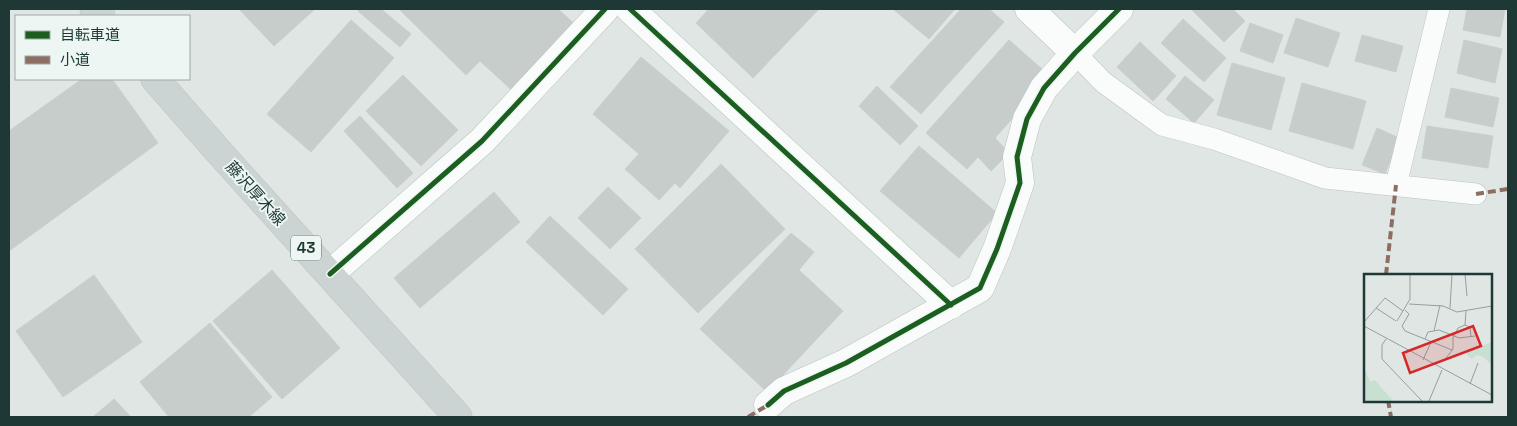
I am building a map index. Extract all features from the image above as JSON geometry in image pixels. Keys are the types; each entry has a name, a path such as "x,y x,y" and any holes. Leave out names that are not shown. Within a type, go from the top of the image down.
{"main road":[{"name":"藤沢厚木線","path":"156,80 218,152 458,417"}],"street":[{"path":"330,274 482,141 605,9"},
{"path":"630,9 951,305"},
{"path":"1029,9 1075,52"},
{"path":"768,405 784,391 846,362 980,288 997,249 1020,183 1017,157 1027,119 1044,88 1075,52 1119,9"}],"lane":[{"path":"1396,185 1439,9"},
{"path":"1075,52 1103,82 1162,125 1214,139 1325,178 1476,194"}],"building":[{"path":"239,9 315,9 274,46"},
{"path":"360,9 381,9 411,34 400,47 358,11"},
{"path":"558,9 578,27 516,94 480,61 466,75 400,10"},
{"path":"709,9 819,9 753,78 696,23"},
{"path":"893,9 955,9 929,39"},
{"path":"961,9 989,9 1004,22 921,114 890,87"},
{"path":"1191,9 1233,9 1245,21 1224,42"},
{"path":"1467,9 1505,9 1500,37 1463,30"},
{"path":"1296,18 1340,33 1328,67 1284,53"},
{"path":"1183,19 1226,58 1204,82 1161,43"},
{"path":"351,20 394,58 311,152 267,114"},
{"path":"1250,23 1283,35 1273,63 1240,51"},
{"path":"1362,35 1403,46 1396,72 1355,61"},
{"path":"1009,40 1050,76 995,138 1009,153 991,171 978,157 967,169 926,133"},
{"path":"1464,40 1502,49 1495,83 1457,73"},
{"path":"1140,42 1176,76 1153,101 1117,67"},
{"path":"641,57 729,131 680,188 675,183 659,200 625,169 639,154 593,114"},
{"path":"1232,63 1285,78 1271,130 1217,115"},
{"path":"403,75 458,130 421,166 366,111"},
{"path":"1185,76 1214,100 1194,123 1166,99"},
{"path":"81,80 113,80 158,143 9,251 9,131"},
{"path":"1302,83 1366,101 1353,149 1289,131"},
{"path":"877,86 918,126 900,145 859,106"},
{"path":"1451,88 1499,98 1493,127 1445,117"},
{"path":"360,116 413,173 397,188 344,131"},
{"path":"1427,126 1493,136 1488,168 1422,158"},
{"path":"1377,128 1399,138 1385,174 1362,165"},
{"path":"919,146 997,213 959,258 880,191"},
{"path":"721,164 785,229 698,313 635,249"},
{"path":"608,187 641,218 610,249 578,218"},
{"path":"494,192 520,222 420,308 394,278"},
{"path":"550,216 628,289 603,315 526,242"},
{"path":"791,233 814,252 799,270 843,311 767,392 700,329"},
{"path":"272,270 340,348 282,399 213,321"},
{"path":"94,275 142,342 63,397 16,331"},
{"path":"210,323 272,397 249,417 169,417 140,382"},
{"path":"114,399 131,417 93,417"}],"marked path":[{"path":"1386,274 1396,185"},
{"path":"1476,194 1508,189"},
{"path":"1388,401 1391,417"},
{"path":"748,417 768,405"}],"cycle path":[{"path":"330,274 482,141 605,9"},
{"path":"630,9 951,305"},
{"path":"768,405 784,391 846,363 980,288 997,249 1020,183 1017,157 1027,119 1044,88 1075,53 1119,9"}]}
